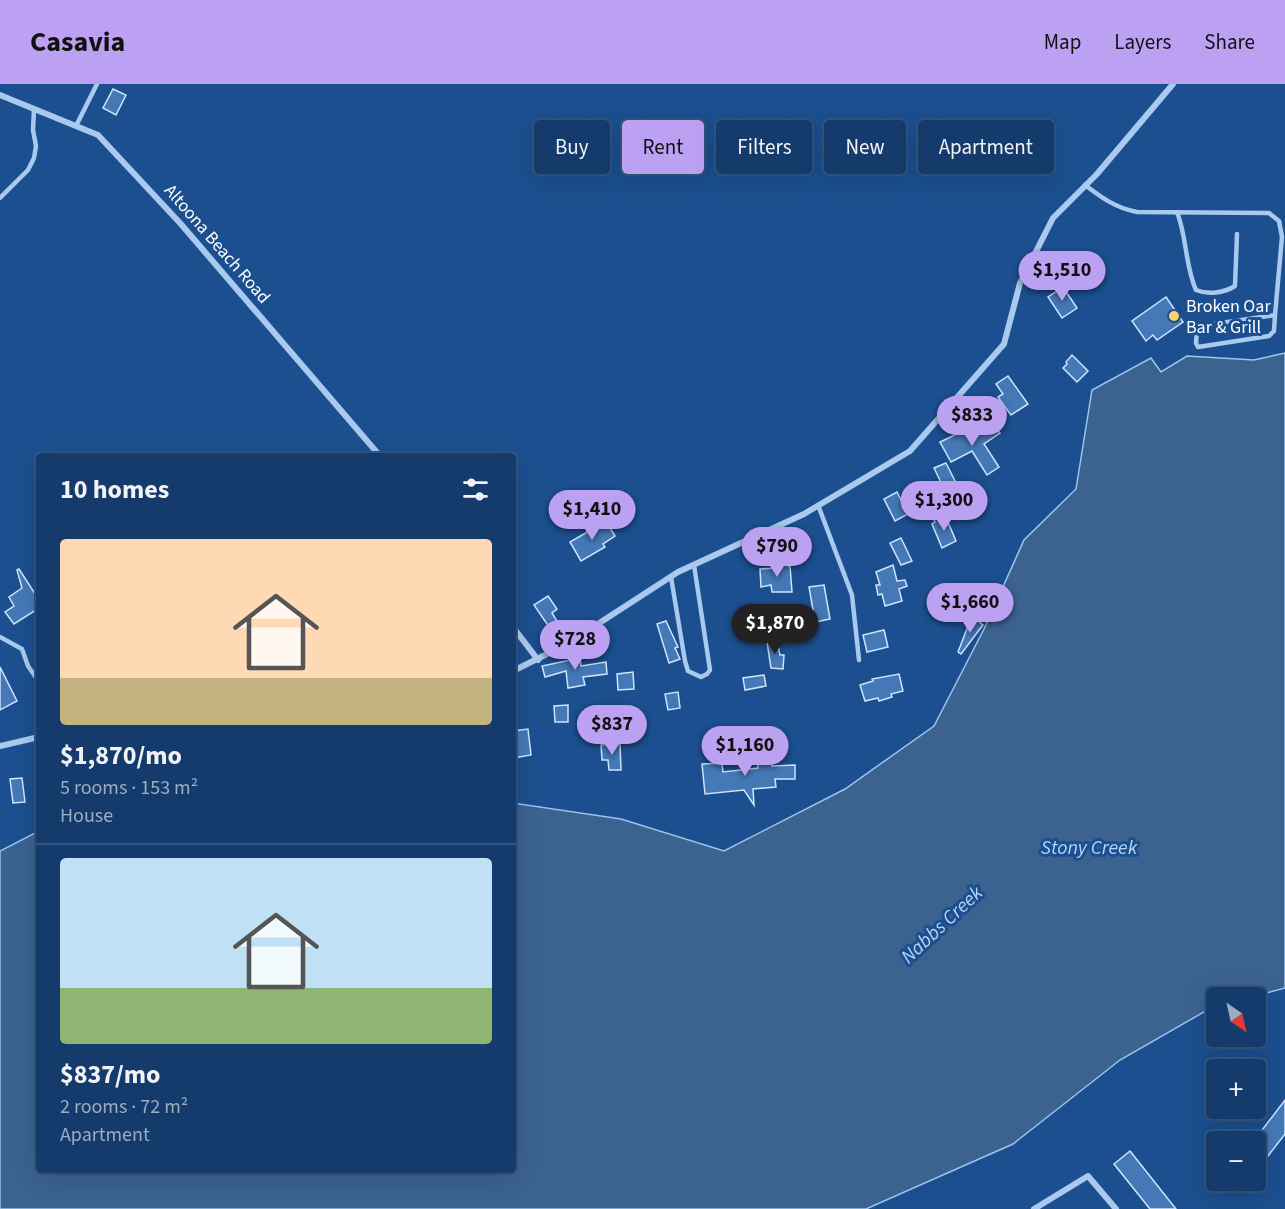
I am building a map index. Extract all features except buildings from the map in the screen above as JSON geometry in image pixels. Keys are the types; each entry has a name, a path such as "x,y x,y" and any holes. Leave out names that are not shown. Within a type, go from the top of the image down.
{"street":[{"path":"516,670 567,645 671,577 818,505 910,451 1004,344 1020,283 1053,218 1085,185 1173,84"},
{"name":"Altoona Beach Road","path":"0,95 98,135 180,223 377,453"},
{"path":"516,631 538,660"},
{"path":"0,746 36,738"},
{"path":"1034,1209 1088,1176 1116,1209"}],"lane":[{"path":"76,126 97,84"},
{"path":"0,198 28,170 34,158 36,146 33,130 34,109"},
{"path":"1085,185 1109,203 1121,209 1137,212 1269,213 1279,221 1284,236 1274,332 1269,336 1198,346 1196,344 1197,329 1200,326 1275,315"},
{"path":"1177,212 1183,227 1192,282 1196,290 1204,294 1227,291 1235,286 1237,234"},
{"path":"818,505 852,595 859,660"},
{"path":"671,577 684,661 688,671 700,677 710,670 694,565"},
{"path":"0,637 22,649 28,666 36,678"}],"water":[{"name":"Stony Creek","path":"1285,353 1285,988 1266,993 1266,987 1206,987 1206,1011 1120,1060 1013,1144 866,1209 0,1209 0,851 36,833 36,1173 516,1173 516,803 621,819 724,851 845,789 934,726 984,629 1024,540 1076,489 1092,390 1151,358 1161,372 1187,356 1254,360"}],"place":[{"name":"Broken Oar Bar & Grill","path":"1174,316"}],"water label":[{"name":"Nabbs Creek","path":"942,925"}]}
